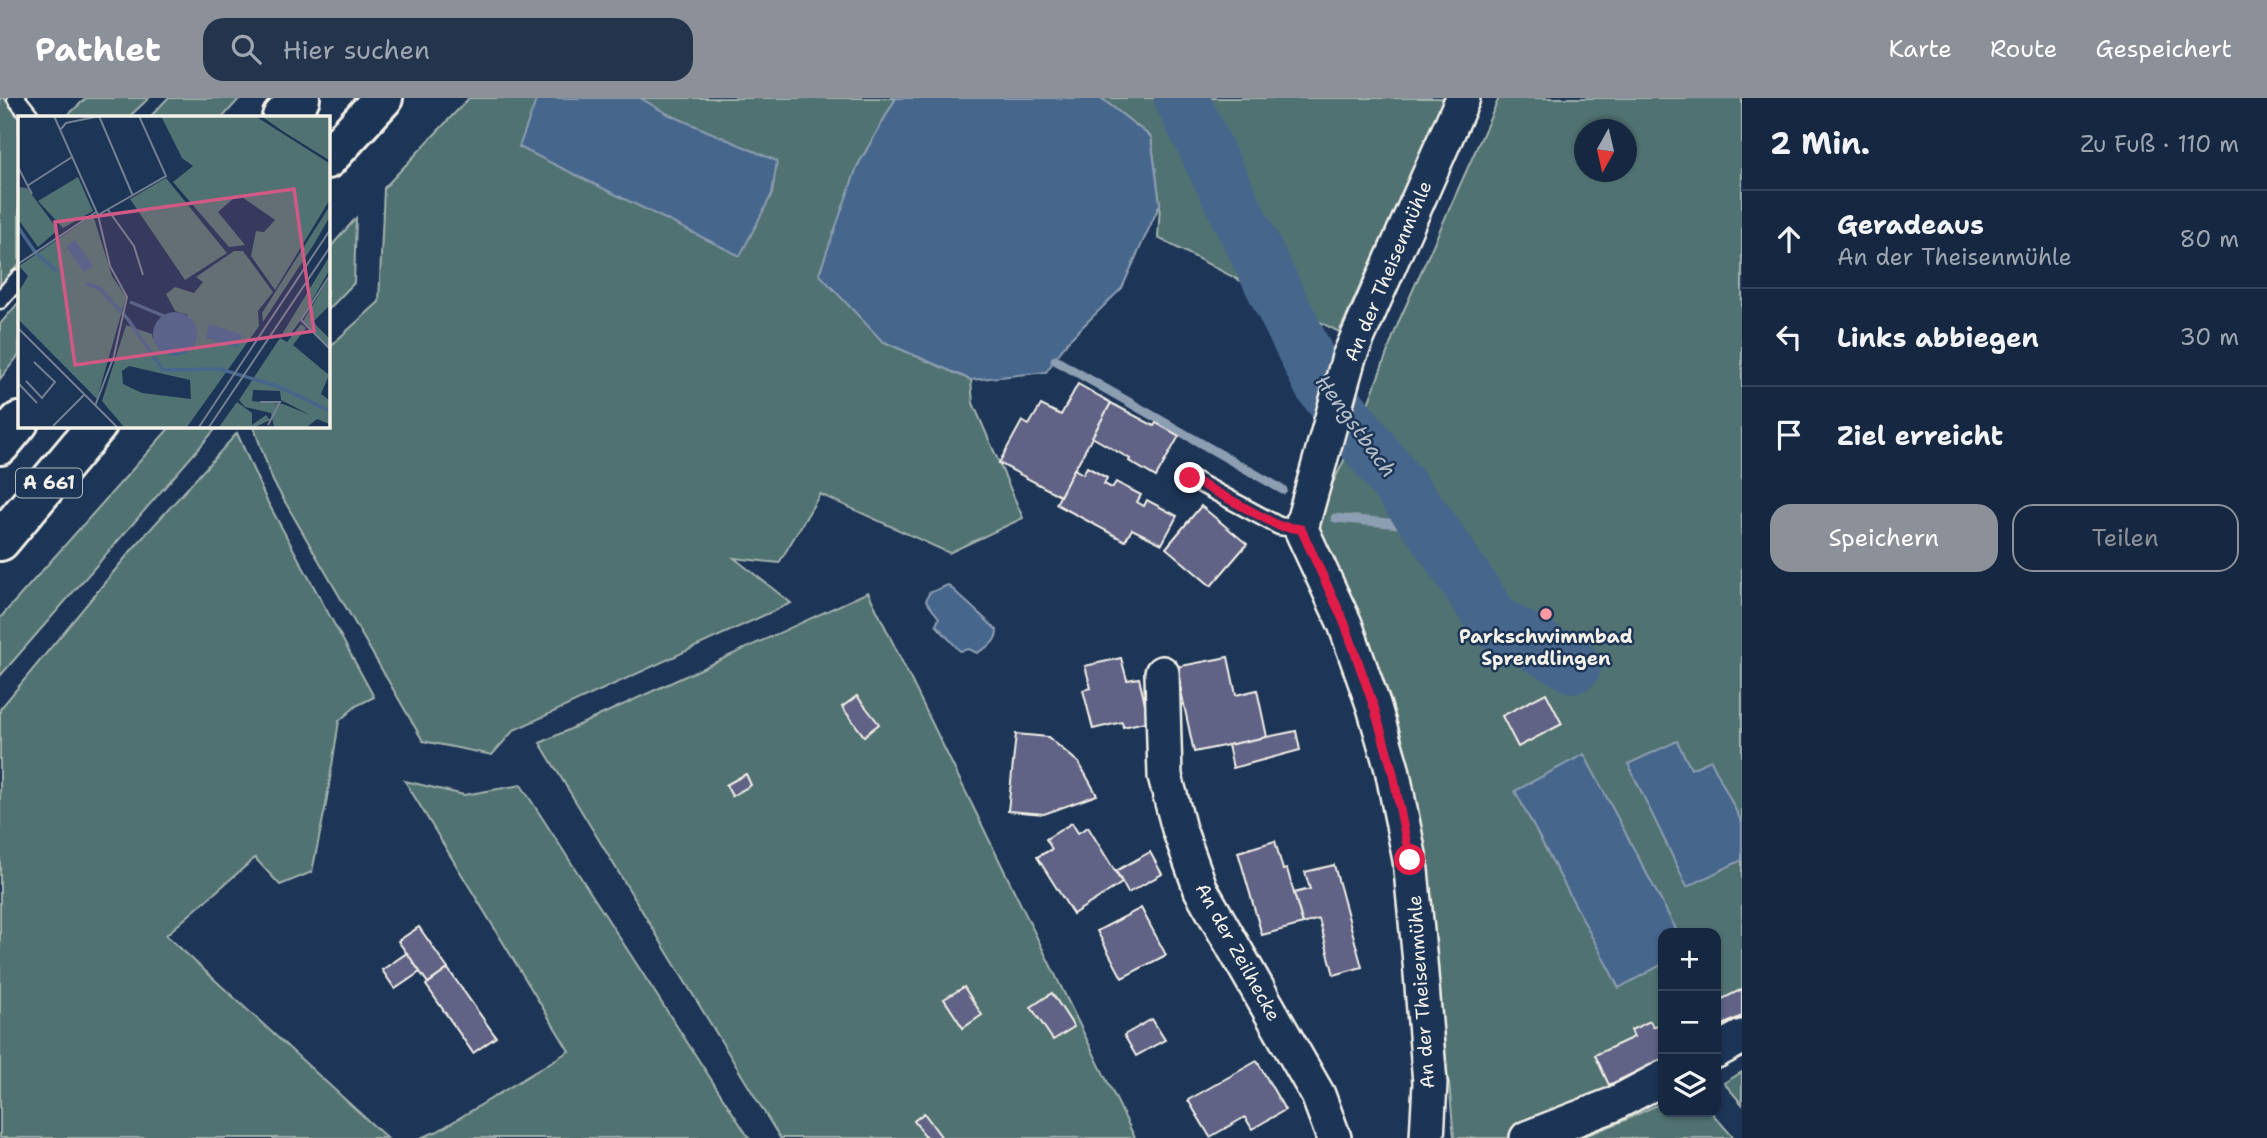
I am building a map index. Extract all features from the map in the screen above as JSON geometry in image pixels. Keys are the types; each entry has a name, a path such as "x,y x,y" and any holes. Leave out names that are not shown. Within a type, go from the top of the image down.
{"highway":[{"path":"283,116 300,98"},
{"path":"329,157 383,98"},
{"name":"A 661","path":"0,445 18,423"},
{"name":"A 661","path":"0,541 95,427"}],"street":[{"name":"An der Theisenmühle","path":"1427,1138 1430,1083 1419,949 1410,860 1392,769 1345,624 1301,529 1349,357 1462,98"},
{"name":"An der Zeilhecke","path":"1162,673 1166,776 1179,829 1201,890 1318,1094 1334,1138"},
{"path":"1721,1048 1742,1037"},
{"path":"1527,1138 1612,1105 1658,1082"}],"lane":[{"path":"16,98 30,116"},
{"path":"0,300 18,279"},
{"path":"1190,478 1279,526 1301,529"}],"green space":[{"path":"0,98 4,98 18,118 18,266 0,286"},
{"path":"86,98 149,98 130,116 67,116"},
{"path":"168,98 240,98 224,116 151,116"},
{"path":"469,98 896,98 857,167 882,341 971,380 973,403 1023,518 949,553 820,494 779,563 734,558 791,603 514,730 492,755 423,741 273,481 254,427 329,427 329,347 379,302 384,188"},
{"path":"1101,98 1446,98 1339,332 1158,238 1160,204 1151,137"},
{"name":"Parkschwimmbad Sprendlingen","path":"1499,98 1742,98 1742,1022 1721,1032 1721,928 1658,928 1658,1065 1510,1138 1454,1138 1449,1082 1440,1070 1419,853 1390,699 1310,529 1356,436 1399,321"},
{"path":"356,218 354,283 329,309 329,249"},
{"path":"18,303 18,356 0,379 0,324"},
{"path":"170,427 217,427 0,676 0,618"},
{"path":"237,433 266,499 374,697 356,706 339,721 312,872 280,885 255,858 166,935 387,1138 0,1138 0,709 130,552"},
{"path":"868,592 1135,1138 780,1138 540,743"},
{"path":"405,781 464,795 521,785 749,1138 420,1138 438,1131 569,1051"},
{"path":"1742,1072 1742,1104 1724,1083"},
{"path":"1658,1104 1658,1117 1715,1117 1734,1138 1580,1138"}],"water":[{"path":"537,98 640,98 668,114 777,161 772,194 740,256 519,147"},
{"path":"896,98 1101,98 1151,137 1160,204 1122,288 1068,341 1046,372 971,380 882,341 819,274 857,167"},
{"path":"948,585 997,630 988,647 977,653 969,649 960,651 936,625 939,618 926,601 929,593"},
{"path":"1677,741 1691,769 1711,760 1742,823 1742,860 1687,887 1628,764"},
{"path":"1584,754 1675,928 1658,928 1658,967 1619,988 1515,791"}],"building":[{"path":"1078,384 1111,403 1060,496 999,463 1022,421 1029,425 1041,405 1061,415"},
{"path":"1111,403 1179,436 1156,477 1092,437"},
{"path":"1087,467 1107,478 1104,484 1112,488 1116,482 1141,495 1137,502 1144,506 1147,500 1177,516 1162,544 1132,529 1125,541 1056,504 1074,469 1083,474"},
{"path":"1201,506 1247,544 1211,586 1166,548"},
{"path":"1228,657 1236,695 1257,690 1267,737 1194,752 1176,667"},
{"path":"1121,658 1127,680 1139,678 1149,721 1123,727 1122,722 1093,729 1083,690 1091,688 1085,666"},
{"path":"1546,693 1562,724 1518,747 1502,716"},
{"path":"857,696 879,724 864,736 842,707"},
{"path":"1296,731 1300,750 1233,768 1228,745"},
{"path":"1016,734 1048,737 1079,763 1097,795 1044,814 1008,811"},
{"path":"746,774 751,785 732,796 726,785"},
{"path":"1072,823 1078,833 1088,827 1122,883 1073,914 1037,857 1052,849 1046,839"},
{"path":"1275,841 1283,870 1287,869 1303,924 1262,935 1238,852"},
{"path":"1150,852 1162,874 1128,893 1116,871"},
{"path":"1334,865 1362,967 1334,975 1319,919 1303,924 1294,893 1310,889 1305,872"},
{"path":"1141,908 1166,955 1122,978 1097,931"},
{"path":"419,927 448,969 428,983 398,941"},
{"path":"407,953 420,972 395,989 382,970"},
{"path":"448,969 496,1037 473,1053 426,985"},
{"path":"964,987 982,1015 963,1028 944,999"},
{"path":"1742,989 1742,1016 1721,1026 1721,1000"},
{"path":"1052,993 1074,1027 1053,1040 1031,1007"},
{"path":"1152,1019 1165,1040 1136,1056 1124,1035"},
{"path":"1650,1021 1653,1027 1658,1024 1658,1061 1609,1085 1595,1055 1634,1037 1631,1030"},
{"path":"1257,1061 1285,1110 1252,1129 1245,1117 1210,1137 1188,1100"},
{"path":"924,1113 942,1138 927,1138 914,1121"}],"waterway":[{"name":"Hengstbach","path":"1181,98 1320,383 1431,527 1494,622 1574,666"},
{"path":"1055,360 1283,490"},
{"path":"1335,518 1431,527"}],"place":[{"name":"Parkschwimmbad Sprendlingen","path":"1546,614"}],"route":[{"path":"1190,478 1279,526 1301,529 1345,624 1374,707 1392,769 1410,860"}]}
